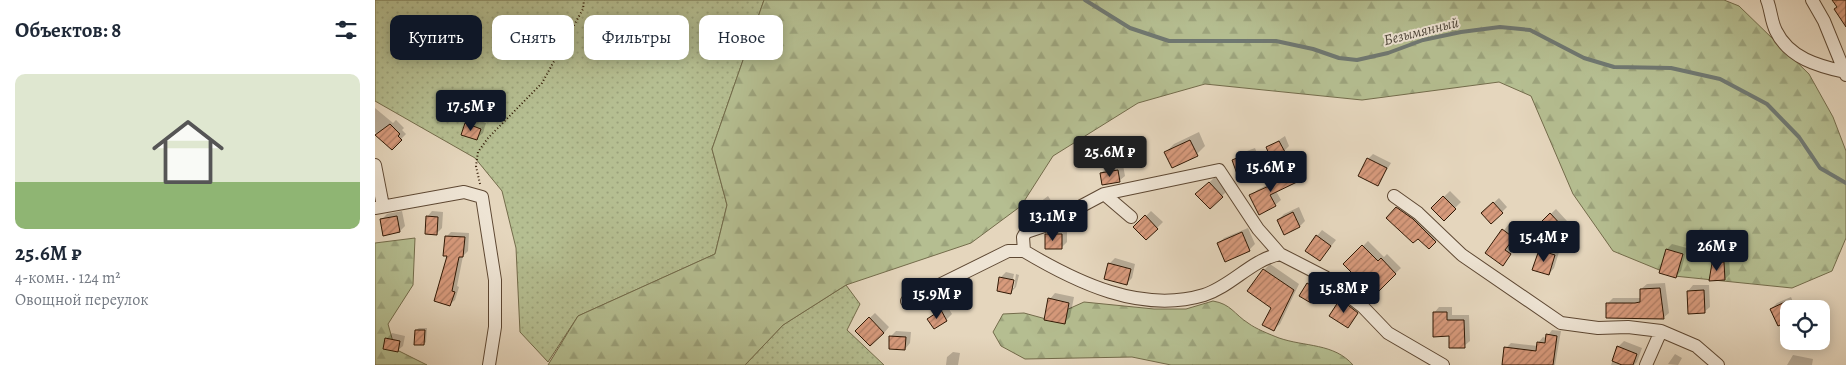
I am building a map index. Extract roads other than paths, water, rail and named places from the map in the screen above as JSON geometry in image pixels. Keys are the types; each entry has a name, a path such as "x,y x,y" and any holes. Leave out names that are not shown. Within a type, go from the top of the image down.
{"street":[{"path":"1767,0 1775,30 1797,56 1821,67 1845,74"},
{"path":"1812,0 1824,21 1845,74"},
{"path":"375,164 379,207 464,192 482,197 495,280 495,327 489,365"},
{"path":"1025,251 1023,237 1026,232 1044,226 1104,194 1219,170 1258,229 1280,254 1325,277 1363,307 1388,333 1443,365"},
{"path":"1104,194 1131,217"},
{"path":"1393,196 1418,213 1462,255 1561,323 1598,328 1628,327 1661,331 1696,346 1719,365"},
{"path":"907,301 1008,251 1025,251 1062,274 1108,291 1143,300 1173,300 1204,294 1266,257 1280,254"},
{"path":"1646,365 1661,331"}],"waterway":[{"name":"Безымянный","path":"1085,0 1130,28 1169,41 1276,41 1313,49 1339,58 1357,60 1388,53 1423,40 1461,32 1500,27 1530,30 1584,58 1614,67 1671,68 1720,79 1767,104 1799,137 1820,168 1846,183"}]}
